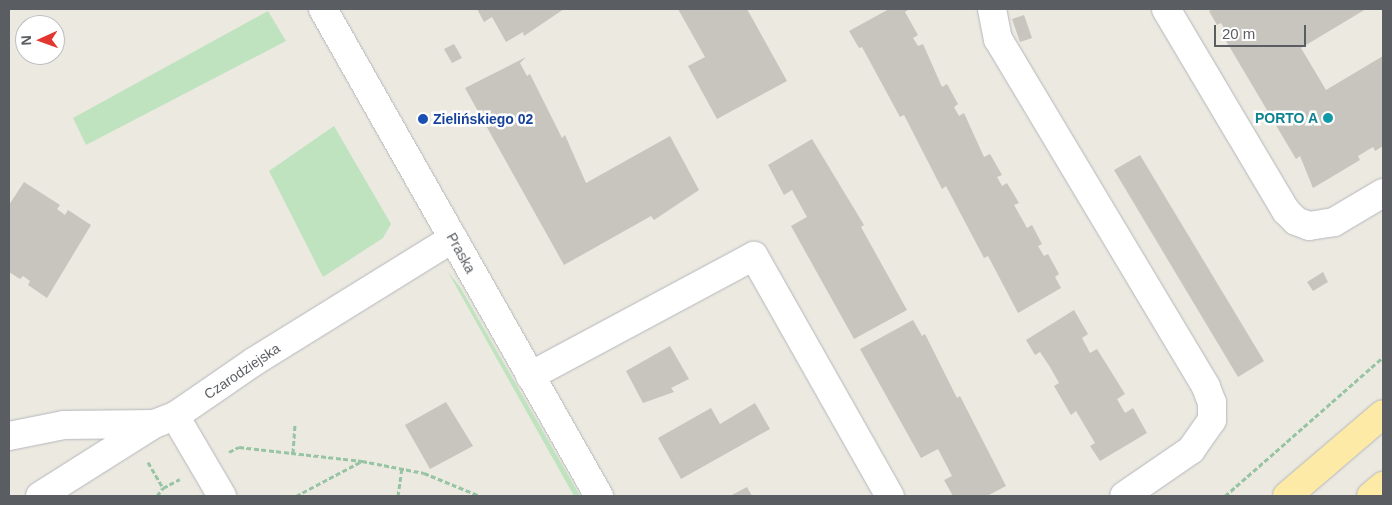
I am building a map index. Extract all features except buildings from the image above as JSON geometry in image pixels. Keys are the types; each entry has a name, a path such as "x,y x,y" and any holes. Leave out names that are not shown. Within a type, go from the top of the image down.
{"main road":[{"path":"1287,496 1383,414"},
{"path":"1371,496 1383,486"}],"street":[{"name":"Praska","path":"323,9 598,496"},
{"path":"992,9 998,39 1206,387 1212,403 1212,420 1191,450 1124,496"},
{"path":"1166,9 1286,211 1296,221 1309,226 1334,222 1383,193"},
{"name":"Czarodziejska","path":"40,496 453,238"},
{"path":"530,376 754,256 890,496"},
{"path":"9,436 64,425 164,420 204,465 222,496"}],"path":[{"path":"1225,496 1383,356"},
{"path":"293,453 295,424"},
{"path":"157,496 163,488 239,446 362,461 424,473 480,496"},
{"path":"145,457 163,488"},
{"path":"296,496 362,461"},
{"path":"398,496 402,469"}],"green space":[{"path":"268,11 286,41 86,145 73,118"},
{"path":"334,126 391,224 383,238 323,277 269,171"},
{"path":"448,272 460,287 580,496 574,496"}],"place":[{"name":"PORTO A","path":"1328,118"},
{"name":"Zielińskiego 02","path":"423,119"}]}
